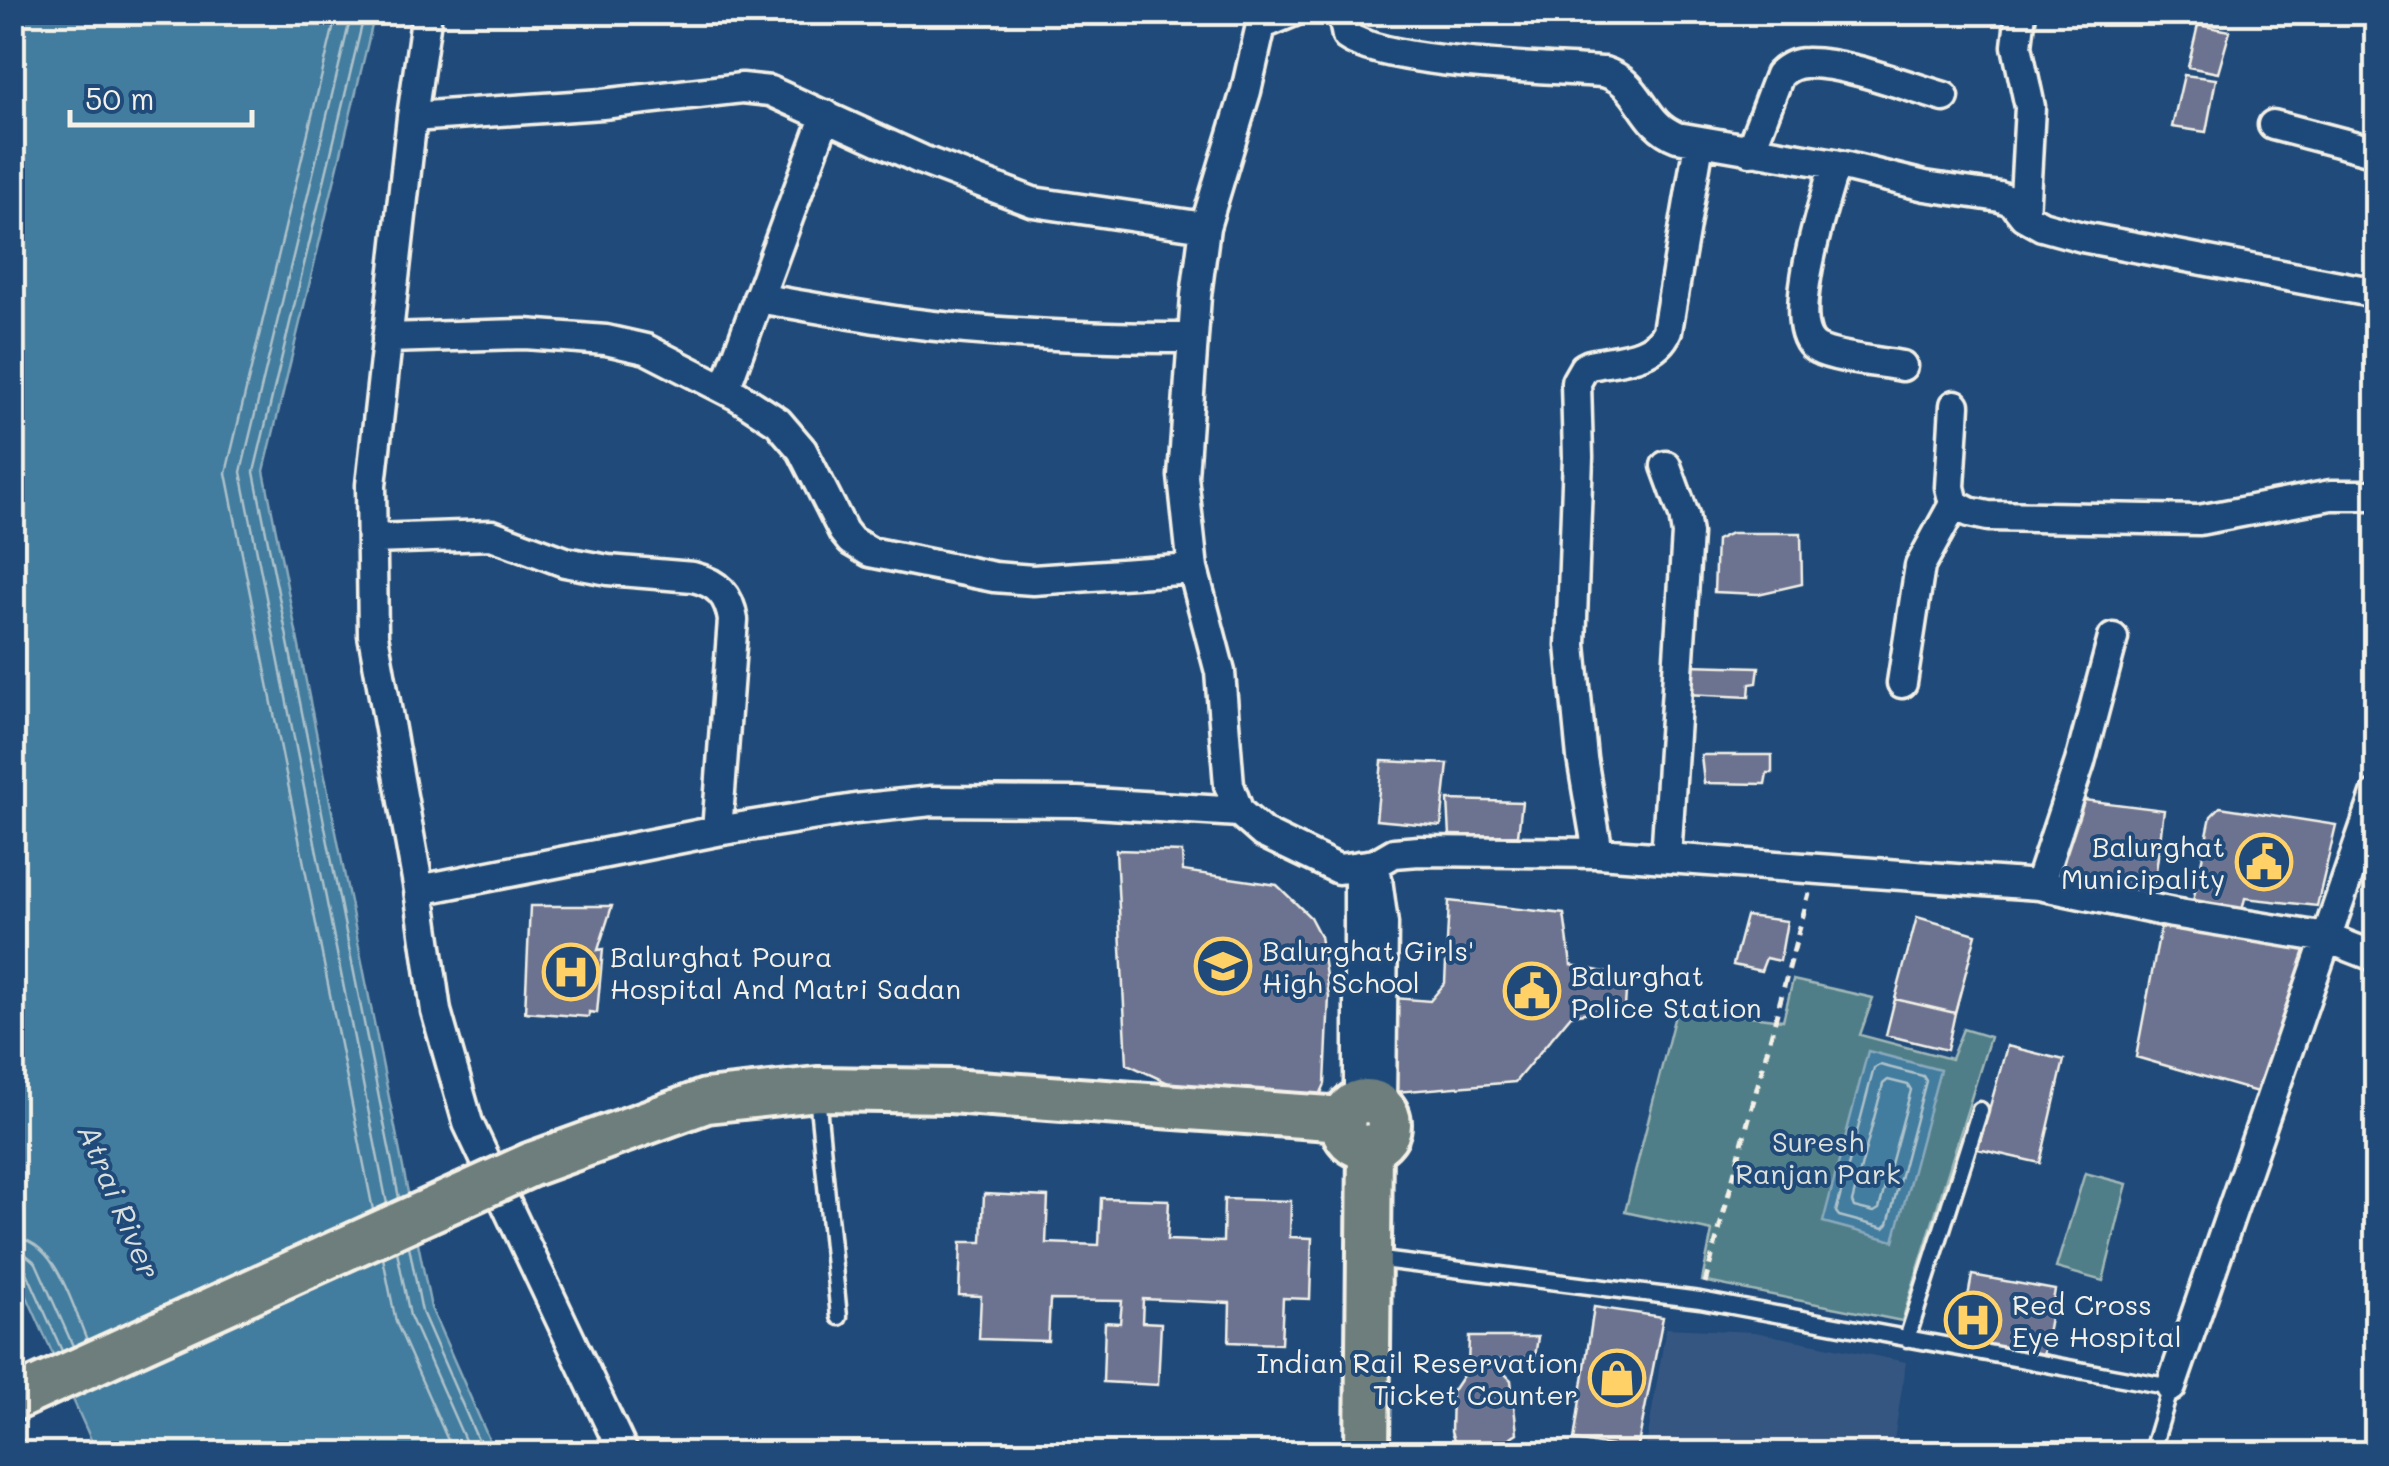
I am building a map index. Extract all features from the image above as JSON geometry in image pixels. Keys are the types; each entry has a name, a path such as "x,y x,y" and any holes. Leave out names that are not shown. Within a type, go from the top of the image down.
{"main road":[{"path":"12,1400 532,1164 706,1101 816,1089 950,1091 1363,1118 1369,1258 1367,1454"}],"street":[{"path":"427,12 371,486 373,636 419,890 436,1011 468,1122 624,1454"},
{"path":"1292,12 1264,18 1205,227 1183,476 1193,569 1220,672 1229,786 1239,812 1263,833 1338,869 1418,850 1598,853 2039,885 2173,913 2327,938 2376,957"},
{"path":"1342,12 1347,36 1358,44 1402,54 1604,72 1619,77 1630,85 1655,125 1699,144 1836,164 1925,186 2000,197 2013,202 2024,216 2042,226 2082,237 2376,293"},
{"path":"2020,12 2017,46 2030,107 2024,216"},
{"path":"1750,151 1779,75 1787,67 1804,62 1944,97"},
{"path":"412,117 602,104 742,88 770,91 922,160 1033,202 1205,227"},
{"path":"725,389 826,114"},
{"path":"2273,125 2376,152"},
{"path":"1598,853 1578,727 1570,645 1578,457 1576,382 1590,365 1650,352 1662,344 1699,144"},
{"path":"1836,164 1805,288 1802,319 1806,337 1816,349 1902,366"},
{"path":"758,298 906,322 1023,333 1084,338 1193,338"},
{"path":"387,338 524,334 606,340 646,349 725,389 778,422 802,450 843,532 851,542 870,552 994,577 1033,580 1193,569"},
{"path":"1902,683 1920,566 1954,504 1950,487 1955,406"},
{"path":"1666,466 1687,534 1666,858"},
{"path":"1954,504 1988,516 2199,520 2331,495 2376,495"},
{"path":"372,539 492,535 565,562 693,577 721,590 730,600 733,620 718,831"},
{"path":"2039,885 2080,762 2113,638"},
{"path":"2171,1387 2376,795"},
{"path":"419,890 718,831 932,801 1078,802 1239,812"},
{"path":"1363,1118 1367,865"}],"lane":[{"path":"816,1089 839,1317"},
{"path":"1907,1339 1980,1110"},
{"path":"1369,1258 1700,1300 2171,1387 2150,1454"},
{"path":"2337,1454 2376,1451"}],"path":[{"path":"1700,1300 1816,869"}],"shaded area":[{"path":"1666,1328 1755,1332 1906,1362 1892,1453 1645,1453"}],"green space":[{"name":"Suresh Ranjan Park","path":"1793,980 1873,998 1860,1035 1951,1059 1963,1029 1990,1037 1902,1321 1702,1281 1712,1231 1625,1212 1677,1007 1783,1020"},
{"path":"2085,1173 2127,1184 2103,1281 2056,1268"}],"water":[{"name":"Atrai River","path":"12,13 375,13 264,471 431,1308 495,1453 97,1453 13,1265"},
{"path":"1868,1051 1940,1070 1894,1241 1823,1222"}],"building":[{"path":"2198,25 2230,31 2218,73 2188,67"},
{"path":"2184,75 2216,79 2206,132 2172,127"},
{"path":"1731,533 1801,533 1802,584 1758,594 1714,592 1716,540"},
{"path":"1689,665 1759,667 1757,683 1750,684 1749,697 1685,694"},
{"path":"1701,755 1772,755 1772,773 1767,773 1765,784 1704,783"},
{"path":"1382,761 1448,764 1441,826 1376,820"},
{"path":"2076,799 2164,810 2152,902 2060,882"},
{"path":"1448,800 1522,802 1518,835 1450,836"},
{"name":"Balurghat Municipality","path":"2220,807 2336,825 2317,906 2245,898 2241,915 2192,906 2211,816"},
{"name":"Balurghat Girls' High School","path":"1116,850 1182,852 1183,871 1277,885 1310,917 1320,936 1329,996 1325,1084 1320,1095 1177,1087 1127,1064"},
{"name":"Balurghat Police Station","path":"1449,901 1564,914 1571,965 1627,977 1625,1007 1571,1015 1515,1082 1396,1092 1395,998 1430,1001 1445,983"},
{"path":"530,906 612,906 598,950 603,949 597,1013 589,1012 589,1017 525,1012"},
{"path":"1746,916 1787,921 1780,961 1766,958 1761,971 1733,965"},
{"path":"1917,917 1976,934 1955,1013 1895,999"},
{"path":"2162,920 2319,943 2264,1094 2136,1057"},
{"path":"1895,999 1955,1013 1947,1050 1886,1035"},
{"path":"2007,1046 2064,1060 2040,1163 1978,1149"},
{"path":"984,1194 1048,1197 1046,1243 1099,1245 1101,1198 1169,1200 1167,1240 1223,1242 1224,1199 1291,1201 1290,1237 1312,1238 1310,1299 1283,1298 1281,1344 1229,1342 1230,1303 1143,1299 1142,1322 1161,1323 1158,1385 1103,1382 1105,1322 1120,1323 1122,1301 1050,1300 1048,1341 979,1339 981,1296 959,1295 961,1242 982,1242"},
{"path":"1972,1275 2055,1290 2042,1361 1959,1346"},
{"name":"Indian Rail Reservation Ticket Counter","path":"1594,1307 1663,1317 1637,1450 1574,1440"},
{"path":"1469,1337 1538,1337 1535,1357 1501,1360 1501,1370 1511,1380 1517,1433 1506,1440 1509,1452 1515,1454 1438,1454 1438,1450 1458,1452 1451,1432 1452,1392 1468,1368"}],"place":[{"name":"Balurghat Municipality","path":"2264,862"},
{"name":"Balurghat Girls' High School","path":"1223,966"},
{"name":"Balurghat Poura Hospital And Matri Sadan","path":"571,972"},
{"name":"Balurghat Police Station","path":"1532,991"},
{"name":"Red Cross Eye Hospital","path":"1973,1320"},
{"name":"Indian Rail Reservation Ticket Counter","path":"1617,1378"}]}
